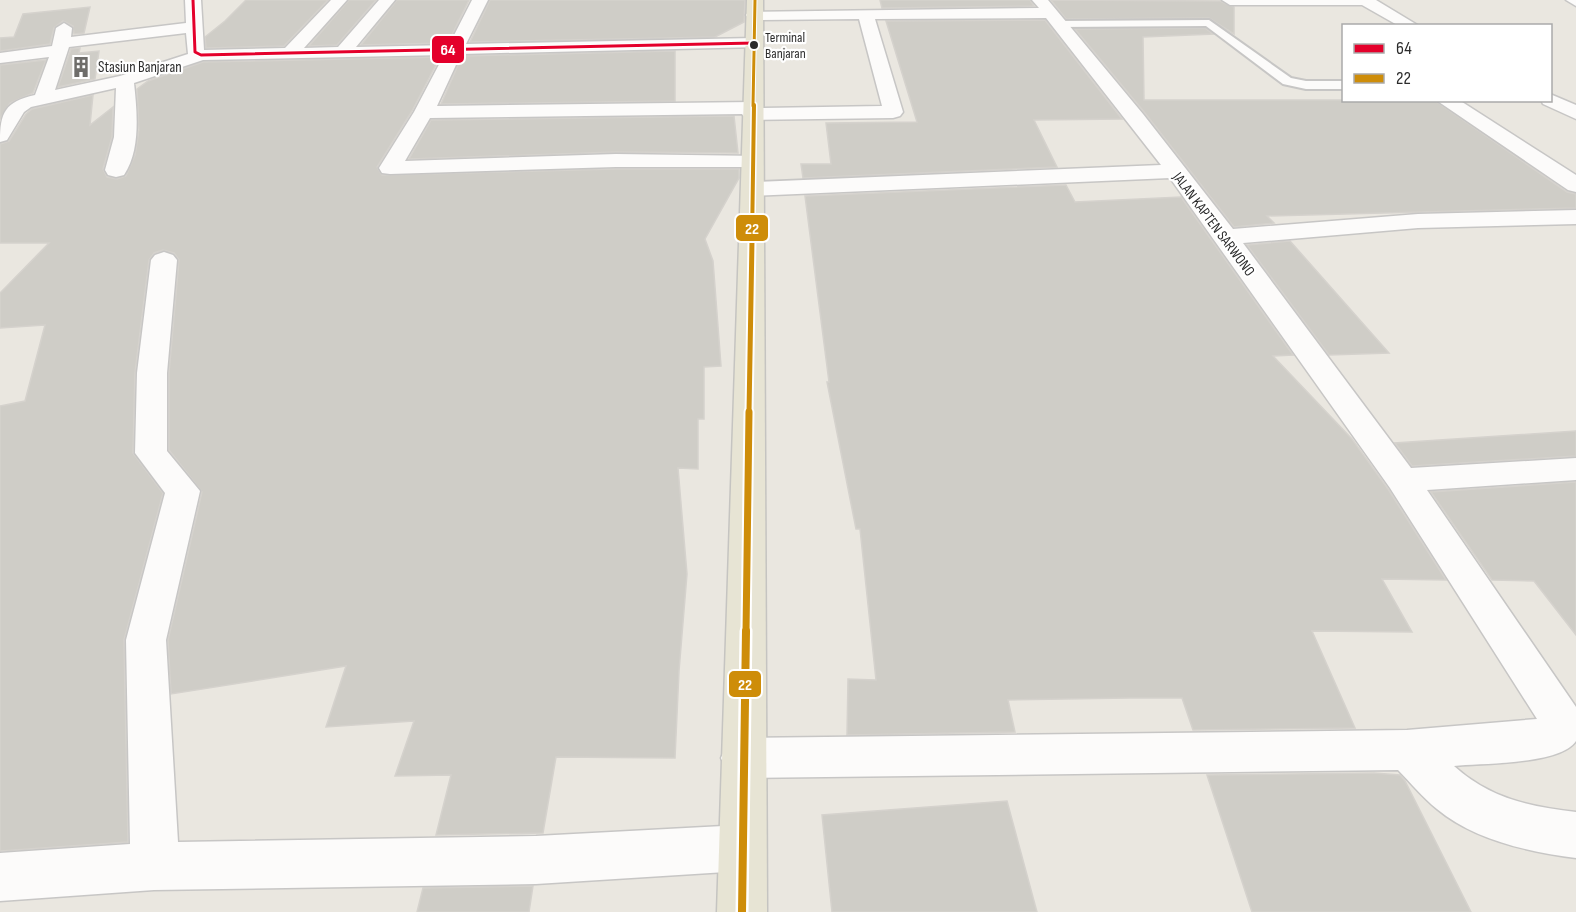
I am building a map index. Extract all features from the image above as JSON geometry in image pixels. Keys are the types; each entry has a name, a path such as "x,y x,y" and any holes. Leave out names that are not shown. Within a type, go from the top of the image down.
{"main road":[{"path":"742,912 754,19"}],"street":[{"path":"194,0 195,52 201,55"},
{"path":"289,54 339,0"},
{"path":"342,53 387,0"},
{"path":"480,0 424,112 390,168 564,160 663,159 753,175 1174,171"},
{"path":"1230,0 1366,0 1408,24"},
{"path":"0,136 17,108 25,103 124,80 201,55 454,51 754,19 866,14 1049,12"},
{"name":"JALAN KAPTEN SARWONO","path":"1049,12 1136,118 1226,237 1392,467 1556,710 1560,722 1559,731 1547,738 1431,772"},
{"path":"424,112 893,112 866,14"},
{"path":"0,58 62,40 194,27"},
{"path":"43,99 62,40"},
{"path":"116,170 121,157 128,116 124,80"},
{"path":"1552,101 1576,113"},
{"path":"1448,102 1576,185"},
{"path":"1538,160 1576,159"},
{"path":"1226,237 1418,221 1576,217"},
{"path":"154,836 146,640 183,490 151,453 152,373 164,260"},
{"path":"1392,467 1576,469"},
{"path":"0,877 154,836 536,860 743,800 1431,772 1493,816 1546,832 1576,835"}],"lane":[{"path":"1049,12 1209,23 1287,81 1306,85 1342,85"}],"building":[{"path":"246,0 328,0 284,46 206,48 205,37"},
{"path":"349,0 376,0 337,45 309,46"},
{"path":"397,0 469,0 448,43 361,45"},
{"path":"490,0 745,0 744,22 715,37 470,42"},
{"path":"880,0 1030,0 1034,6 882,8"},
{"path":"1051,0 1220,1 1234,7 1234,34 1209,18 1066,19"},
{"path":"90,7 84,33 74,34 73,26 63,21 54,28 50,44 0,51 0,38 14,37 23,14"},
{"path":"1045,20 1122,119 1034,120 1057,167 803,178 801,164 831,164 826,123 917,122 886,21"},
{"path":"1205,28 1213,34 1143,37 1144,100 1437,102 1567,192 1576,194 1576,208 1267,216 1274,223 1234,227 1145,113 1075,29"},
{"name":"Stasiun Banjaran","path":"80,48 79,53 99,51 95,79 58,87 71,49"},
{"path":"675,51 675,101 441,104 462,56"},
{"path":"440,57 412,111 377,167 382,175 616,169 739,169 739,178 705,239 713,261 721,366 704,367 704,419 698,419 698,469 678,468 687,574 675,758 556,757 543,833 436,835 451,775 395,776 414,721 326,727 346,666 171,694 168,640 202,492 169,450 169,373 179,260 174,253 163,250 154,253 149,260 135,373 133,453 163,493 124,640 128,842 0,851 0,406 25,401 45,325 0,328 0,293 49,243 0,243 0,144 9,141 26,114 32,109 93,95 90,125 113,107 112,137 103,169 107,177 117,179 126,176 135,155 139,130 137,89 148,81 203,62"},
{"path":"46,60 33,93 10,103 0,119 0,65"},
{"path":"734,116 738,153 616,152 409,159 431,120"},
{"path":"1066,185 1075,202 1181,197 1293,355 1273,356 1352,439 1388,489 1446,580 1382,579 1412,632 1312,631 1355,728 1193,730 1182,698 1130,698 1008,700 1015,732 847,735 848,679 876,680 860,529 856,529 827,382 829,382 805,196"},
{"path":"1290,241 1389,353 1329,355 1247,245"},
{"path":"1576,431 1576,456 1412,466 1395,443"},
{"path":"1576,482 1576,635 1534,581 1492,580 1431,492"},
{"path":"1374,773 1400,775 1405,781 1471,912 1252,912 1207,775"},
{"path":"1007,801 1037,912 832,912 822,815"},
{"path":"533,886 529,912 417,912 423,888"}],"transit line":[{"name":"64","path":"193,0 195,52 201,55 754,43"},
{"name":"22","path":"742,912 755,0"}],"place":[{"name":"Terminal Banjaran","path":"754,45"},
{"name":"Stasiun Banjaran","path":"81,67"}]}
